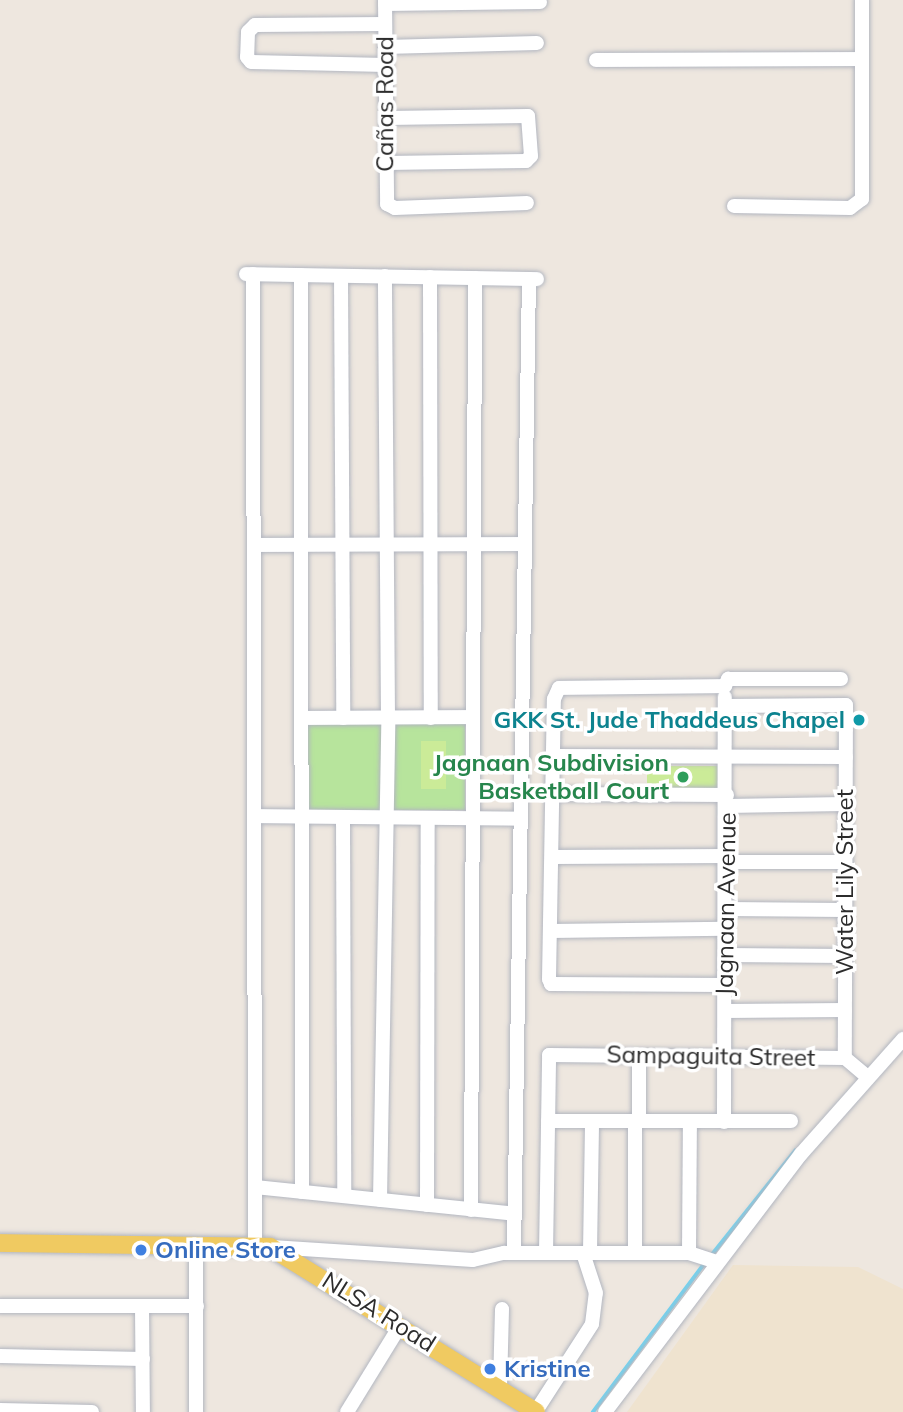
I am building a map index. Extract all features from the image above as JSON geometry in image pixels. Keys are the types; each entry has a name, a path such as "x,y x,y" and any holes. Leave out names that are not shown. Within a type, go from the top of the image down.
{"main road":[{"path":"0,1243 263,1246"},
{"name":"NLSA Road","path":"263,1246 500,1386 536,1412"}],"street":[{"path":"734,206 858,205 862,199 862,0"},
{"path":"385,2 540,2"},
{"name":"Cañas Road","path":"385,2 386,163 389,206 527,203"},
{"path":"385,24 255,25 248,33 247,57 251,62 386,65"},
{"path":"385,47 537,43"},
{"path":"596,60 862,59"},
{"path":"386,163 526,161 531,156 528,116 387,118"},
{"path":"514,1253 525,544 533,279 249,274 254,545 255,1187 263,1246 473,1260 514,1253 635,1253 705,1257"},
{"path":"301,275 302,1192"},
{"path":"341,276 343,718"},
{"path":"380,1200 388,718 385,276"},
{"path":"430,277 431,718"},
{"path":"471,1210 475,278"},
{"path":"254,545 525,544"},
{"path":"724,985 551,984 554,699 560,686 725,685 728,679 841,679"},
{"name":"Jagnaan Avenue","path":"724,1122 727,859 725,685"},
{"name":"Water Lily Street","path":"725,706 846,705 845,1058"},
{"path":"302,718 473,717"},
{"path":"555,756 846,757"},
{"path":"555,794 844,804"},
{"path":"254,816 521,819"},
{"path":"343,817 344,1196"},
{"path":"427,1205 428,818"},
{"path":"553,857 845,862"},
{"path":"725,909 845,910"},
{"path":"551,931 725,929"},
{"path":"725,956 845,956"},
{"path":"725,1011 845,1010"},
{"path":"605,1412 705,1257 903,1038"},
{"name":"Sampaguita Street","path":"548,1121 549,1055 845,1058 867,1077"},
{"path":"635,1253 639,1056"},
{"path":"546,1253 548,1121 791,1121"},
{"path":"536,1412 592,1324 596,1293 586,1253 592,1121"},
{"path":"690,1122 705,1257"},
{"path":"255,1187 515,1214"},
{"path":"196,1245 196,1412"},
{"path":"0,1306 197,1306"},
{"path":"142,1307 143,1412"},
{"path":"500,1386 502,1309"},
{"path":"350,1411 400,1326"},
{"path":"0,1356 143,1359"},
{"path":"0,1410 92,1412"}],"shaded area":[{"path":"733,1265 858,1267 903,1289 903,1412 627,1412"}],"green space":[{"path":"308,724 465,724 465,810 308,810"},
{"path":"421,741 446,741 446,789 421,789"},
{"name":"Jagnaan Subdivision Basketball Court","path":"647,766 719,766 719,788 647,788"}],"waterway":[{"path":"710,1257 795,1151"},
{"path":"593,1412 705,1263"}],"place":[{"name":"GKK St. Jude Thaddeus Chapel","path":"859,720"},
{"name":"Jagnaan Subdivision Basketball Court","path":"683,777"},
{"name":"Online Store","path":"141,1250"},
{"name":"Kristine","path":"490,1369"}]}
